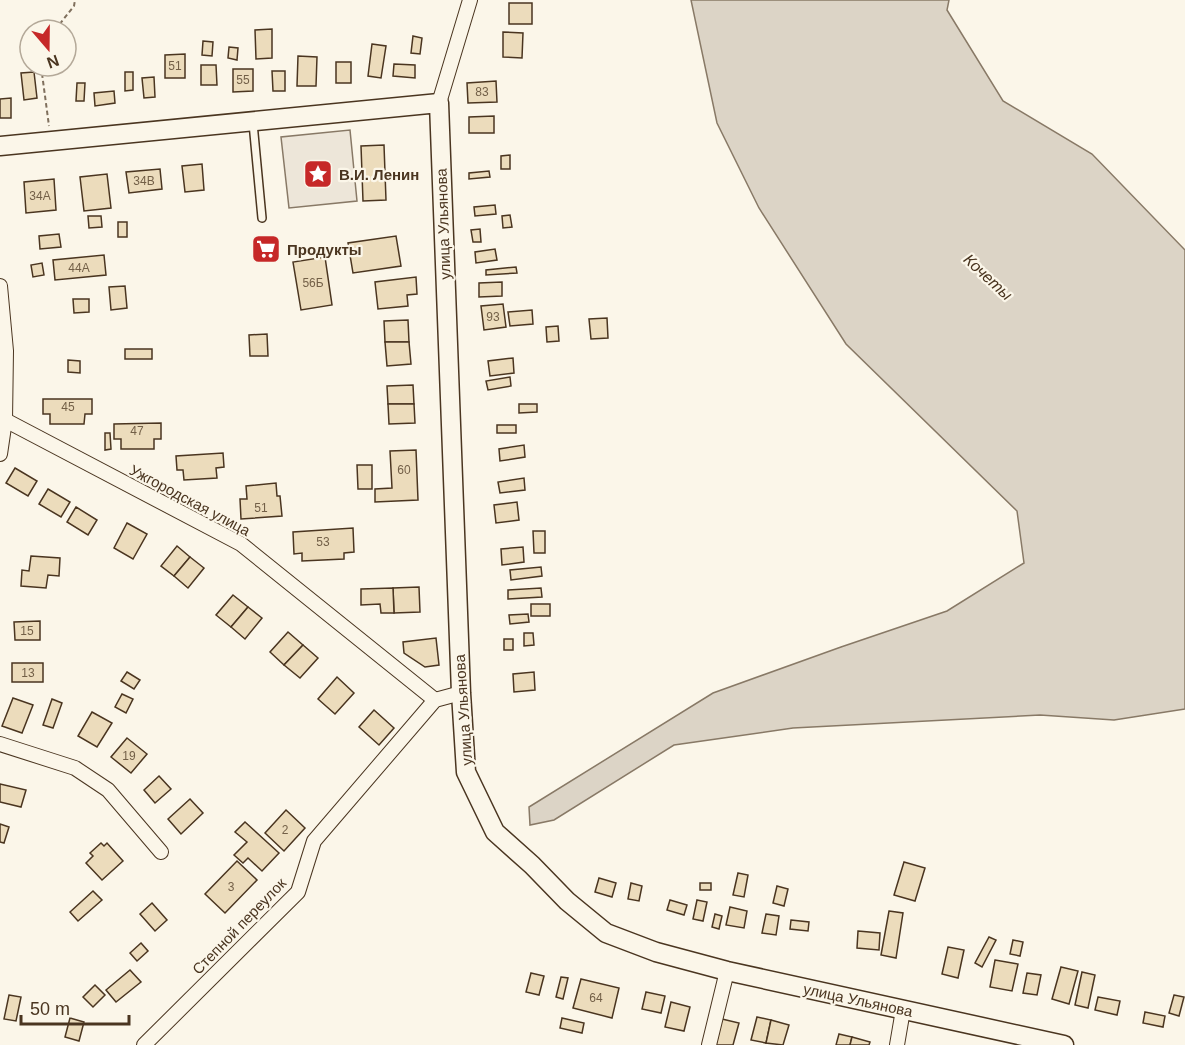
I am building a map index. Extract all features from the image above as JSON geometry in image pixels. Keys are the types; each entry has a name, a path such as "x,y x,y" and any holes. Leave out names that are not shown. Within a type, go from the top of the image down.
{"street":[{"name":"улица Ульянова","path":"470,0 439,103 461,693 466,772 495,832 567,901 606,933 656,952 727,971 1064,1045"},
{"path":"0,146 439,103"},
{"path":"0,286 6,351 0,454"},
{"name":"Ужгородская улица","path":"2,420 241,544 435,700"},
{"path":"435,700 461,693"},
{"name":"Степной переулок","path":"144,1045 298,892 314,841 435,700"},
{"path":"0,744 75,768 100,784 108,790 161,852"},
{"path":"709,1045 727,971"},
{"path":"897,1045 903,1010"}],"lane":[{"path":"253,121 262,218"}],"path":[{"path":"64,18 74,6 75,0"},
{"path":"42,78 50,140"}],"shaded area":[{"path":"350,130 357,201 289,208 281,137"}],"water":[{"name":"Кочеты","path":"691,0 949,0 947,10 1003,101 1092,154 1185,250 1185,709 1114,720 1040,715 793,728 674,745 554,820 530,825 529,807 713,693 947,611 1024,563 1017,511 846,344 759,208 717,123"}],"building":[{"path":"509,3 532,3 532,24 509,24"},
{"path":"272,29 272,58 256,59 255,30"},
{"path":"503,32 523,33 522,58 503,57"},
{"path":"413,36 422,38 420,54 411,53"},
{"path":"203,41 213,42 212,56 202,55"},
{"path":"372,44 386,46 381,78 368,76"},
{"path":"229,47 238,48 237,60 228,58"},
{"path":"185,54 185,78 165,78 165,55"},
{"path":"298,56 317,57 316,86 297,86"},
{"path":"336,62 351,62 351,83 336,83"},
{"path":"394,64 415,65 415,78 393,76"},
{"path":"201,65 216,65 217,85 201,85"},
{"path":"233,69 253,69 253,91 233,92"},
{"path":"272,71 285,71 285,91 273,91"},
{"path":"125,72 133,72 133,90 125,91"},
{"path":"154,77 155,97 144,98 142,78"},
{"path":"22,78 35,78 37,98 24,100"},
{"path":"496,81 497,102 468,103 467,83"},
{"path":"77,83 85,83 84,101 76,101"},
{"path":"114,91 115,103 95,106 94,93"},
{"path":"11,98 11,118 0,118 0,99"},
{"path":"494,116 494,133 469,133 469,117"},
{"path":"384,145 386,200 363,201 361,146"},
{"path":"510,155 510,169 501,169 501,156"},
{"path":"202,164 204,190 185,192 182,166"},
{"path":"160,169 162,189 129,193 126,172"},
{"path":"489,171 490,177 469,179 469,173"},
{"path":"107,174 111,208 84,211 80,177"},
{"path":"54,179 56,210 26,213 24,182"},
{"path":"495,205 496,214 475,216 474,207"},
{"path":"510,215 512,227 503,228 502,216"},
{"path":"88,216 101,216 102,227 89,228"},
{"path":"118,222 127,222 127,237 118,237"},
{"path":"480,229 481,242 473,242 471,230"},
{"path":"59,234 61,247 40,249 39,236"},
{"name":"Продукты","path":"274,236 276,260 258,262 256,238"},
{"path":"396,236 401,266 353,273 348,243"},
{"path":"495,249 497,260 476,263 475,252"},
{"path":"104,255 106,275 55,280 53,260"},
{"path":"325,257 332,305 301,310 293,262"},
{"path":"42,263 44,275 33,277 31,265"},
{"path":"516,267 517,273 486,275 486,270"},
{"path":"416,277 417,294 407,295 408,306 378,309 375,282"},
{"path":"502,282 502,296 479,297 479,283"},
{"path":"125,286 127,308 111,310 109,287"},
{"path":"73,299 89,299 89,312 74,313"},
{"path":"503,304 506,327 484,330 481,306"},
{"path":"532,310 533,324 510,326 508,312"},
{"path":"607,318 608,338 591,339 589,319"},
{"path":"408,320 409,342 385,342 384,321"},
{"path":"558,326 559,341 547,342 546,327"},
{"path":"267,334 268,356 250,356 249,335"},
{"path":"385,342 409,342 411,364 387,366"},
{"path":"125,349 152,349 152,359 125,359"},
{"path":"513,358 514,373 490,376 488,361"},
{"path":"68,360 80,361 80,373 68,372"},
{"path":"510,377 511,386 488,390 486,381"},
{"path":"413,385 414,404 388,404 387,386"},
{"path":"43,399 92,399 92,414 85,414 84,424 50,424 50,414 43,414"},
{"path":"388,404 414,404 415,423 389,424"},
{"path":"519,404 537,404 537,412 519,413"},
{"path":"161,423 161,439 154,439 154,449 121,449 121,439 114,439 114,424"},
{"path":"497,425 516,425 516,433 497,433"},
{"path":"105,433 110,433 111,449 105,450"},
{"path":"524,445 525,457 500,461 499,449"},
{"path":"416,450 418,500 375,502 375,489 392,488 390,451"},
{"path":"223,453 224,467 216,468 217,478 184,480 183,470 177,470 176,456"},
{"path":"357,465 372,465 372,489 358,489"},
{"path":"15,468 37,481 28,496 6,483"},
{"path":"524,478 525,490 500,493 498,482"},
{"path":"276,483 282,516 241,519 240,499 247,499 246,486"},
{"path":"48,489 70,502 61,517 39,504"},
{"path":"517,502 519,520 496,523 494,505"},
{"path":"76,507 97,520 88,535 67,522"},
{"path":"127,523 147,534 133,559 114,548"},
{"path":"353,528 354,552 344,553 344,559 302,561 302,553 294,554 293,532"},
{"path":"533,531 545,531 545,553 534,553"},
{"path":"177,546 190,557 174,576 161,566"},
{"path":"523,547 524,562 502,565 501,549"},
{"path":"31,556 60,558 59,576 48,575 46,588 21,586 22,570 29,571"},
{"path":"190,557 204,568 188,588 174,576"},
{"path":"541,567 542,576 511,580 510,570"},
{"path":"419,587 420,612 394,613 393,588"},
{"path":"393,588 394,613 381,613 380,604 361,605 361,589"},
{"path":"541,588 542,597 508,599 508,590"},
{"path":"233,595 248,607 231,627 216,615"},
{"path":"531,604 550,604 550,616 531,616"},
{"path":"248,607 262,618 245,639 231,627"},
{"path":"528,614 529,622 510,624 509,615"},
{"path":"40,621 40,640 15,640 14,622"},
{"path":"288,632 303,645 284,665 270,652"},
{"path":"524,633 533,633 534,645 524,646"},
{"path":"436,638 439,665 425,667 404,653 403,642"},
{"path":"504,639 513,639 513,650 504,650"},
{"path":"303,645 318,658 300,678 284,665"},
{"path":"12,663 43,663 43,682 12,682"},
{"path":"127,672 140,680 134,689 121,681"},
{"path":"534,672 535,690 514,692 513,674"},
{"path":"337,677 354,693 335,714 318,699"},
{"path":"122,694 133,699 126,713 115,707"},
{"path":"13,698 33,705 22,733 2,726"},
{"path":"52,699 62,703 53,728 43,725"},
{"path":"374,710 394,728 379,745 359,727"},
{"path":"92,712 112,723 97,747 78,736"},
{"path":"127,738 147,754 131,773 111,757"},
{"path":"159,776 171,789 155,803 144,790"},
{"path":"0,784 26,790 21,807 0,802"},
{"path":"190,799 203,813 181,834 168,819"},
{"path":"286,810 305,828 284,851 265,833"},
{"path":"245,822 279,853 262,871 248,858 243,863 234,855 247,842 235,832"},
{"path":"0,824 9,827 4,843 0,842"},
{"path":"101,843 104,846 107,843 123,861 102,880 86,863 93,856 90,853"},
{"path":"237,861 257,880 225,913 205,894"},
{"path":"904,862 925,868 915,901 894,895"},
{"path":"738,873 748,875 744,897 733,895"},
{"path":"599,878 616,883 612,897 595,892"},
{"path":"631,883 642,886 639,901 628,899"},
{"path":"700,883 711,883 711,890 700,890"},
{"path":"777,886 788,889 784,906 773,903"},
{"path":"93,891 102,900 78,921 70,912"},
{"path":"670,900 687,905 684,915 667,910"},
{"path":"697,900 707,902 703,921 693,919"},
{"path":"152,903 167,920 155,931 140,914"},
{"path":"730,907 747,911 744,928 726,925"},
{"path":"889,911 903,913 896,958 881,955"},
{"path":"715,914 722,916 719,929 712,927"},
{"path":"766,914 779,916 776,935 762,933"},
{"path":"791,920 809,922 808,931 790,929"},
{"path":"858,931 880,933 879,950 857,948"},
{"path":"989,937 996,940 982,967 975,963"},
{"path":"1013,940 1023,942 1020,956 1010,954"},
{"path":"141,943 148,951 137,961 130,953"},
{"path":"948,947 964,950 958,978 942,974"},
{"path":"995,960 1018,964 1012,991 990,987"},
{"path":"1061,967 1078,971 1069,1004 1052,999"},
{"path":"130,970 141,982 116,1002 106,990"},
{"path":"1082,972 1095,975 1088,1008 1075,1005"},
{"path":"531,973 544,976 539,995 526,992"},
{"path":"1027,973 1041,975 1037,995 1023,993"},
{"path":"561,977 568,978 563,999 556,997"},
{"path":"581,979 619,988 612,1018 573,1008"},
{"path":"95,985 105,995 93,1007 83,997"},
{"path":"646,992 665,996 661,1013 642,1009"},
{"path":"9,995 21,997 16,1021 4,1019"},
{"path":"1174,995 1184,997 1179,1016 1169,1013"},
{"path":"1098,997 1120,1001 1117,1015 1095,1010"},
{"path":"671,1002 690,1007 684,1031 665,1027"},
{"path":"1145,1012 1165,1016 1163,1027 1143,1023"},
{"path":"757,1017 771,1020 766,1043 751,1040"},
{"path":"70,1018 84,1022 79,1041 65,1037"},
{"path":"562,1018 584,1023 582,1033 560,1028"},
{"path":"722,1019 739,1023 733,1045 716,1045"},
{"path":"771,1020 789,1025 783,1045 766,1043"},
{"path":"839,1034 852,1037 850,1045 836,1045"},
{"path":"852,1037 870,1042 869,1045 850,1045"}],"place":[{"name":"В.И. Ленин","path":"318,174"},
{"name":"Продукты","path":"266,249"}]}
